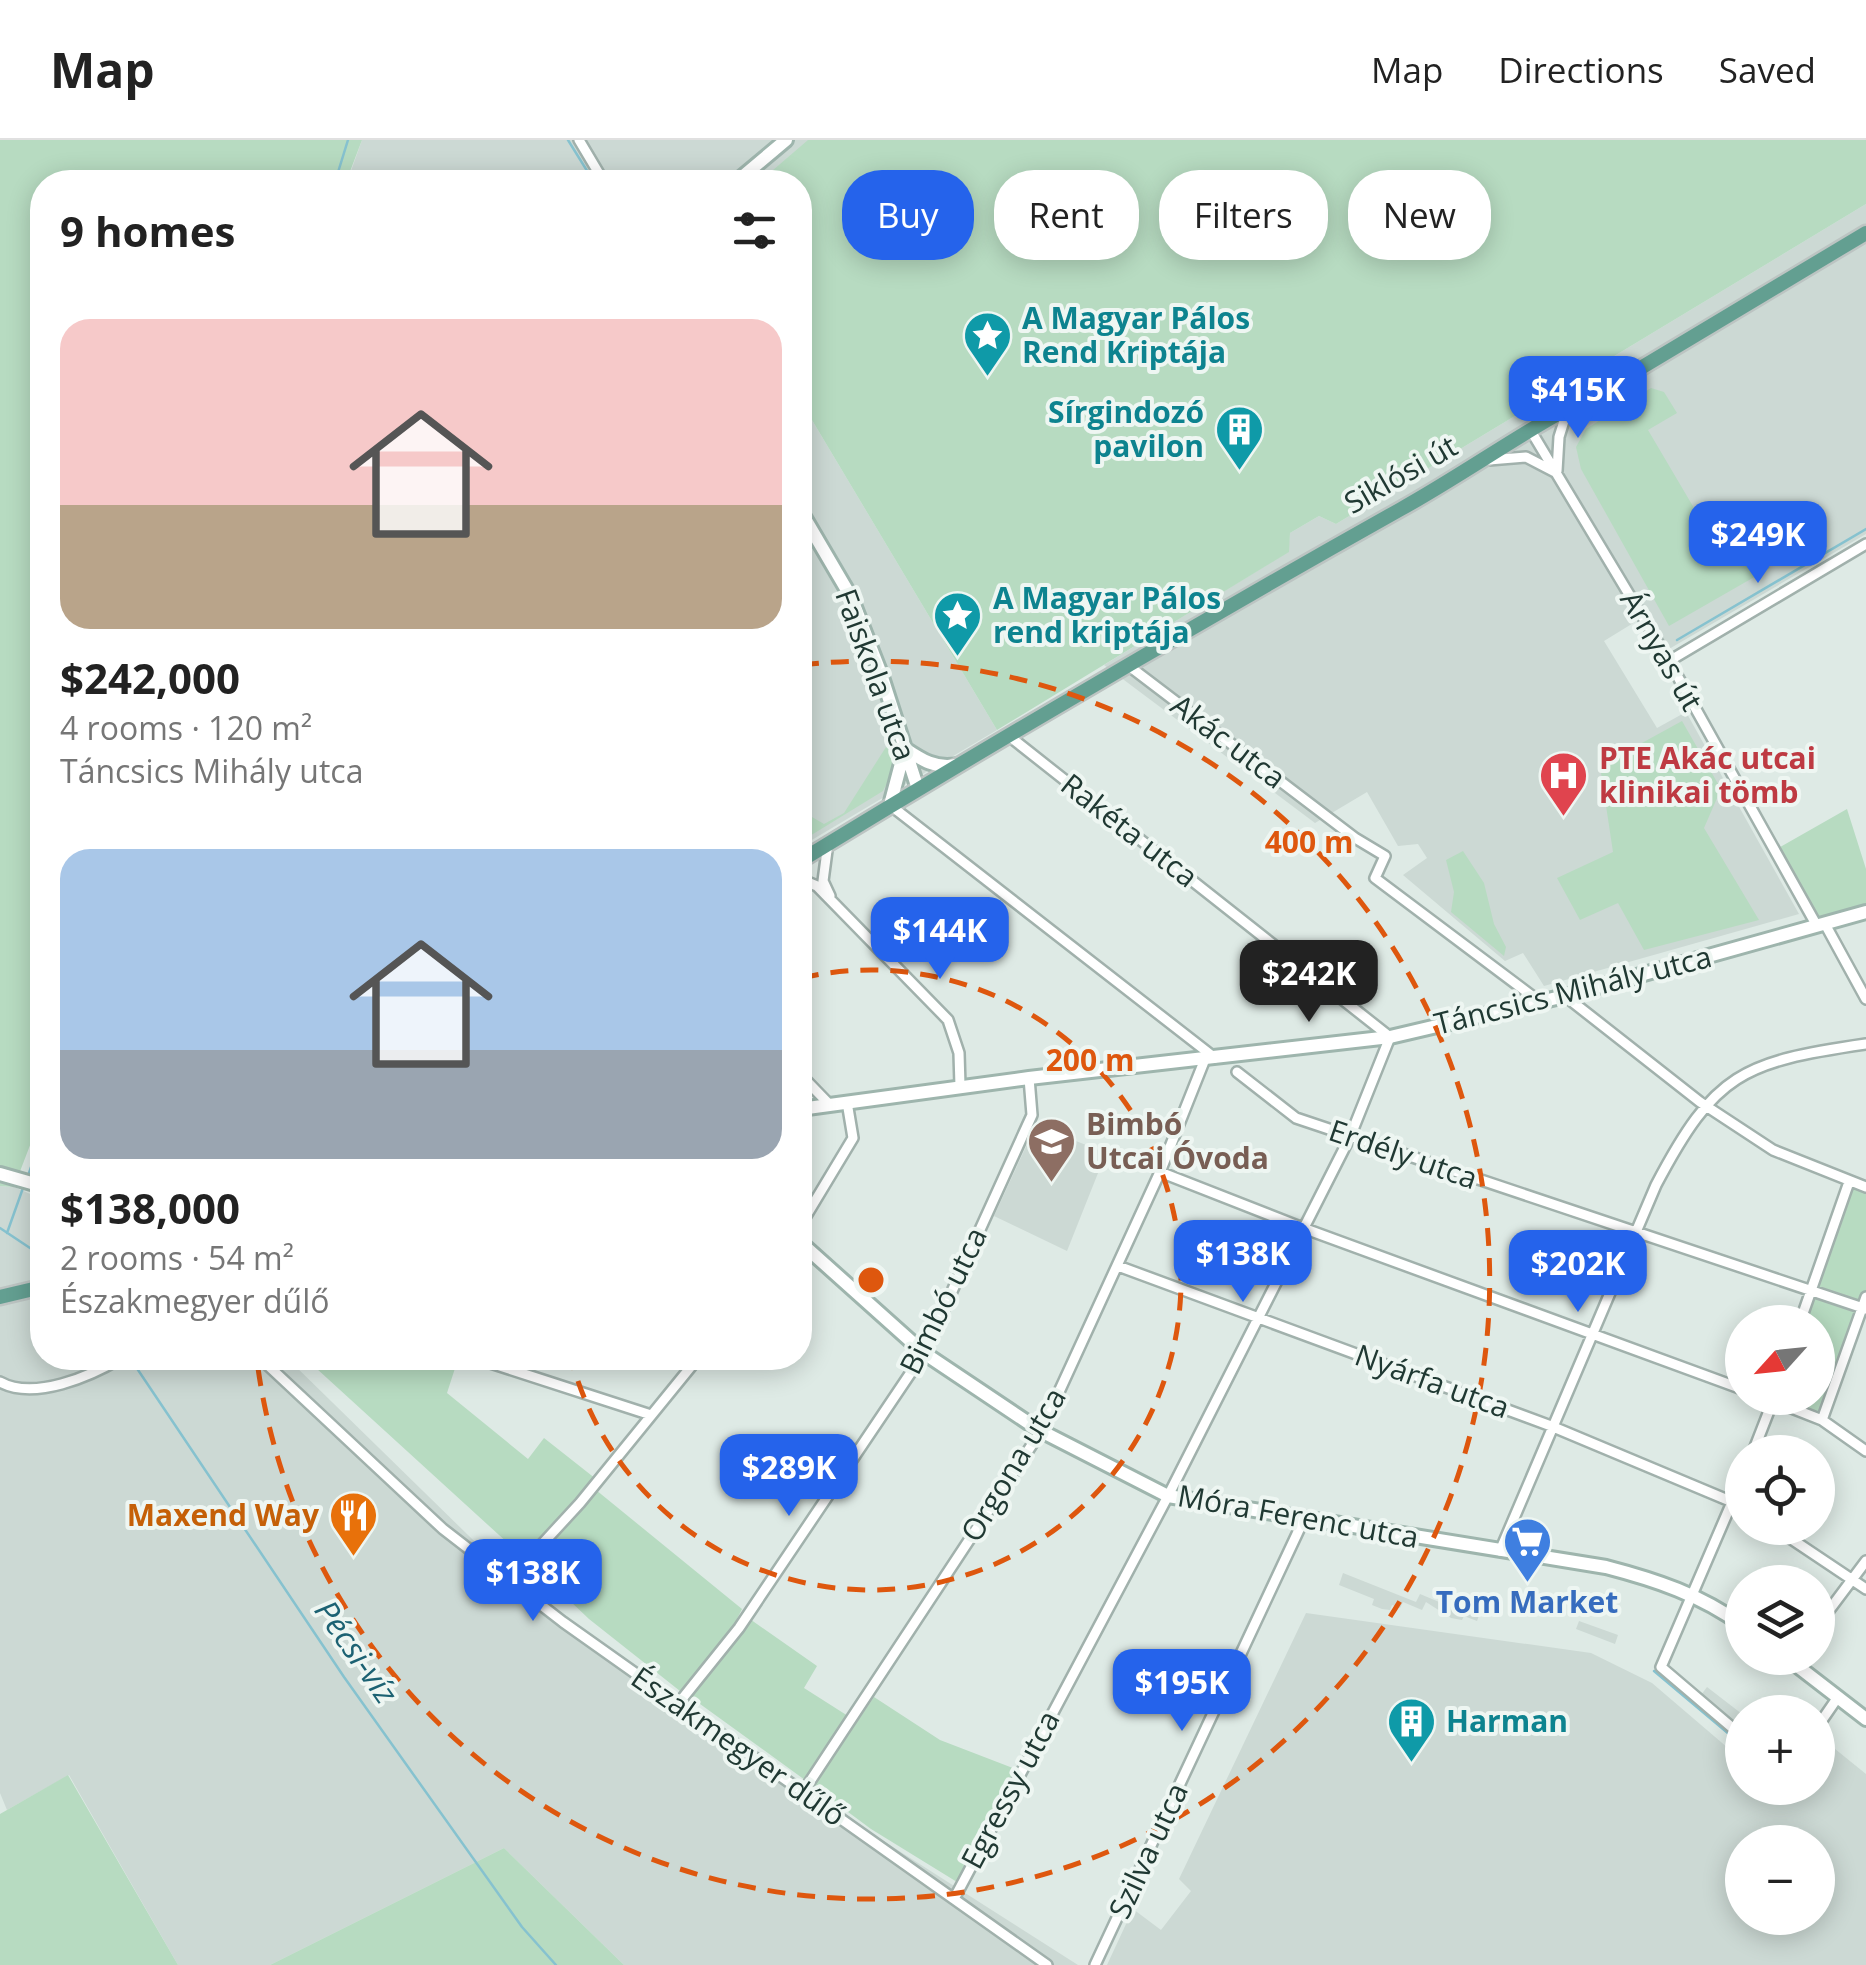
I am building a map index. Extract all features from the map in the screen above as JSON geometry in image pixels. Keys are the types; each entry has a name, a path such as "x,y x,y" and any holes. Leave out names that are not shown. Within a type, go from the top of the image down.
{"main road":[{"name":"Siklósi út","path":"890,805 1866,233"},
{"path":"812,854 890,805"},
{"path":"0,1297 30,1290"}],"street":[{"path":"580,140 597,170"},
{"path":"750,170 786,140"},
{"path":"1482,461 1516,456 1557,474 1559,437 1568,406"},
{"name":"Árnyas út","path":"1531,432 1669,661 1767,842 1866,999"},
{"name":"Faiskola utca","path":"812,530 852,598 882,674 918,788"},
{"path":"1669,661 1866,544"},
{"name":"Akác utca","path":"1129,666 1385,856 1375,878 1540,1002"},
{"name":"Rakéta utca","path":"1009,736 1390,1037"},
{"path":"962,764 931,764 904,748 900,777 890,805 1210,1058"},
{"path":"828,844 823,881 843,914"},
{"path":"812,884 948,1020 959,1053 960,1086"},
{"name":"Táncsics Mihály utca","path":"812,1107 960,1086 1390,1037 1565,996 1866,912"},
{"path":"1565,996 1704,1105 1773,1150 1866,1187"},
{"name":"Egressy utca","path":"954,1899 1168,1496 1350,1137 1390,1037"},
{"path":"1500,1550 1635,1232 1680,1140 1704,1105 1738,1077 1772,1061 1866,1044"},
{"name":"Orgona utca","path":"803,1792 1042,1431 1210,1058"},
{"name":"Erdély utca","path":"1237,1072 1296,1118 1811,1291 1865,1305"},
{"name":"Bimbó utca","path":"678,1704 739,1628 924,1353 1032,1115 1029,1078"},
{"path":"812,1086 830,1104"},
{"path":"812,1206 852,1138 847,1102"},
{"path":"1160,1172 1302,1228 1725,1382"},
{"path":"1806,1305 1849,1182"},
{"name":"Móra Ferenc utca","path":"812,1253 924,1353 1042,1431 1168,1496 1606,1567 1692,1594 1725,1614"},
{"name":"Nyárfa utca","path":"1118,1266 1551,1426 1725,1498"},
{"path":"1822,1420 1865,1305"},
{"path":"0,1382 17,1388 46,1386 84,1378 100,1370"},
{"name":"Északmegyer dűlő","path":"273,1370 442,1530 584,1638 1048,1965"},
{"path":"512,1370 651,1415"},
{"path":"509,1580 580,1504 688,1370"},
{"path":"1810,1415 1866,1450"},
{"name":"Szilva utca","path":"1095,1965 1304,1519"},
{"path":"1725,1529 1661,1666 1725,1721"},
{"path":"1800,1545 1866,1589"},
{"path":"1835,1603 1866,1561"},
{"path":"1810,1675 1866,1719"},
{"path":"1835,1701 1838,1697"}],"shaded area":[{"path":"362,140 888,140 812,176 812,170 351,170"},
{"path":"1866,204 1866,534 1669,649 1648,614 1604,641 1657,728 1686,712 1799,914 1544,986 1523,953 1505,961 1403,875 1427,858 1418,844 1398,846 1367,792 1315,823 1104,665 1288,552 1290,533 1319,516 1336,524"},
{"path":"812,420 997,730 812,840"},
{"name":"Bimbó Utcai Óvoda","path":"1036,1125 1106,1153 1067,1251 994,1216"},
{"path":"0,1186 30,1194 30,1370 299,1370 515,1581 849,1819 1078,1965 624,1965 504,1848 270,1965 178,1965 69,1775 7,1810 0,1793"},
{"path":"1343,1573 1416,1602 1420,1594 1456,1609 1460,1601 1481,1610 1477,1621 1464,1616 1462,1620 1451,1618 1426,1602 1422,1610 1403,1602 1400,1608 1392,1605 1390,1610 1382,1609 1372,1605 1374,1599 1339,1585"},
{"path":"1306,1613 1591,1653 1652,1683 1725,1745 1725,1805 1835,1805 1835,1749 1866,1774 1866,1965 1107,1965 1133,1909 1161,1930 1191,1891 1179,1879"},
{"path":"1579,1621 1618,1635 1615,1644 1576,1629"},
{"path":"1707,1687 1725,1701 1725,1714 1701,1695"}],"green space":[{"path":"0,140 362,140 351,170 30,170 30,1145 14,1187 0,1186"},
{"path":"808,140 1866,140 1866,204 1336,524 1319,516 1290,533 1289,552 997,730 812,420 812,170 773,170"},
{"path":"1651,388 1664,392 1677,413 1648,430 1717,547 1747,529 1770,568 1669,626 1581,469 1576,447 1586,429"},
{"path":"1682,721 1721,789 1704,828 1759,920 1644,950 1618,903 1580,920 1557,878 1613,852 1600,766"},
{"path":"886,747 894,751 892,773 883,791 812,835 812,817 824,824 844,813"},
{"path":"1847,809 1866,869 1866,912 1817,926 1775,850"},
{"path":"1463,851 1484,883 1494,924 1506,947 1504,956 1451,912 1454,892 1446,860"},
{"path":"1849,1182 1866,1187 1866,1297 1835,1384 1835,1305 1806,1305"},
{"path":"318,1370 454,1370 447,1393 528,1459 544,1438 596,1479 522,1556"},
{"path":"596,1490 742,1609 733,1627 680,1691 589,1619 531,1564"},
{"path":"747,1617 817,1666 804,1688 848,1716 805,1780 689,1696"},
{"path":"874,1697 940,1740 1018,1770 957,1882 871,1829 813,1786"},
{"path":"68,1775 178,1965 0,1965 0,1814"},
{"path":"504,1848 624,1965 270,1965"}],"waterway":[{"path":"339,170 348,140"},
{"path":"568,140 587,170"},
{"path":"1677,640 1866,529"},
{"path":"28,1176 30,1170"},
{"path":"7,1233 23,1188"},
{"name":"Pécsi-víz","path":"0,1228 30,1248"},
{"name":"Pécsi-víz","path":"138,1370 344,1677 522,1927 556,1965"},
{"path":"1654,1671 1725,1731"}],"place":[{"name":"A Magyar Pálos Rend Kriptája","path":"987,378"},
{"name":"Sírgindozó pavilon","path":"1239,472"},
{"name":"A Magyar Pálos rend kriptája","path":"958,658"},
{"name":"PTE Akác utcai klinikai tömb","path":"1564,818"},
{"name":"Bimbó Utcai Óvoda","path":"1051,1184"},
{"name":"Maxend Way","path":"354,1558"},
{"name":"Tom Market","path":"1527,1584"},
{"name":"Harman","path":"1411,1764"}]}
